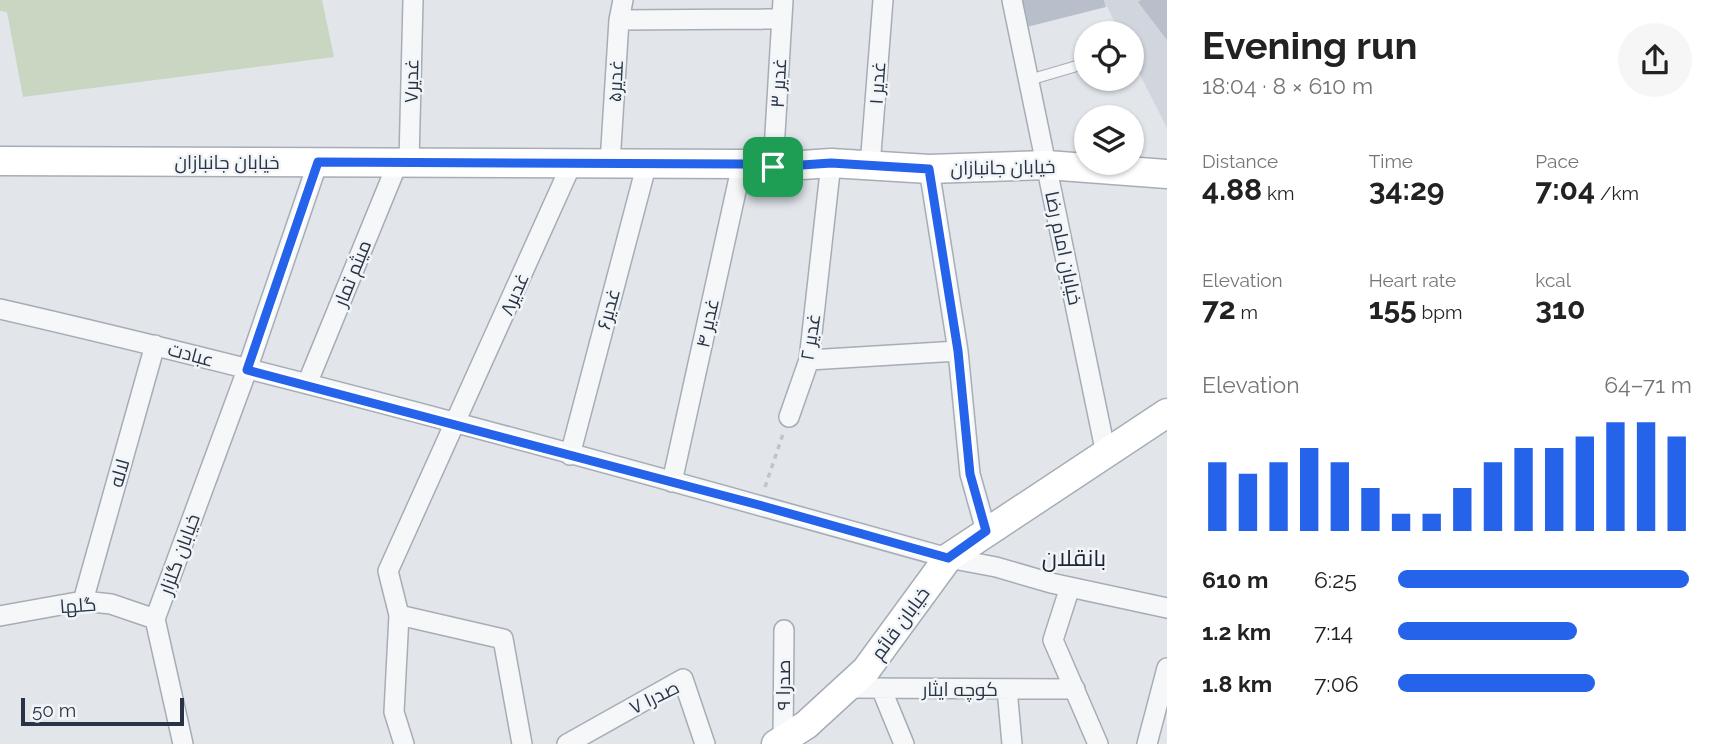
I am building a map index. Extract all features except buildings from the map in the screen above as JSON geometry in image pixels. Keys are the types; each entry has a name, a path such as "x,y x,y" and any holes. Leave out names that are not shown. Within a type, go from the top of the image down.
{"street":[{"name":"غدیر۷","path":"404,162 413,0"},
{"name":"غدیر۵","path":"610,163 619,20 623,0"},
{"name":"غدیر ۱","path":"870,166 883,0"},
{"name":"خیابان امام رضا","path":"1012,0 1106,454"},
{"path":"619,20 783,9"},
{"name":"غدیر ۳","path":"773,167 783,9"},
{"name":"خیابان جانبازان","path":"0,161 647,163 773,167 831,163 929,169 1047,165 1167,174"},
{"name":"خیابان گلزار","path":"183,744 155,619 247,370 318,162"},
{"name":"میثم تمار","path":"307,384 404,162"},
{"name":"غدیر۸","path":"404,744 394,712 399,615 388,571 572,163"},
{"name":"غدیر۶","path":"570,455 647,163"},
{"name":"غدیر ۲","path":"789,417 809,359 831,163"},
{"name":"غدیر ۴","path":"672,482 742,164"},
{"path":"929,169 958,351 970,474 986,531"},
{"name":"عبادت","path":"0,309 307,384 948,558 1167,608"},
{"name":"لاله","path":"83,601 155,345"},
{"path":"809,359 958,351"},
{"name":"خیابان قائم","path":"781,742 806,725 866,670 948,558 1167,413"},
{"path":"1070,587 1053,640 1098,744"},
{"name":"گلها","path":"0,616 83,601 111,604 155,619"},
{"path":"399,615 503,639 522,744"},
{"name":"صدرا ۹","path":"781,742 783,630"},
{"path":"1147,744 1167,668"},
{"name":"صدرا ۷","path":"567,744 683,679 705,744"},
{"name":"کوچه ایثار","path":"846,688 1075,690"},
{"path":"881,688 904,744"},
{"path":"1007,689 1012,744"}],"lane":[{"path":"1028,80 1074,67"}],"path":[{"path":"759,505 789,417"}],"shaded area":[{"path":"1104,0 1167,0 1167,128 1144,83 1144,21 1114,21"}],"green space":[{"path":"0,0 322,0 334,57 23,97 7,12 0,11"}],"district":[{"name":"بانقلان","path":"1074,558"}],"route":[{"path":"318,162 742,164 773,167 831,163 929,169 958,351 970,474 986,531 948,558 759,505 247,370 318,162"}]}
